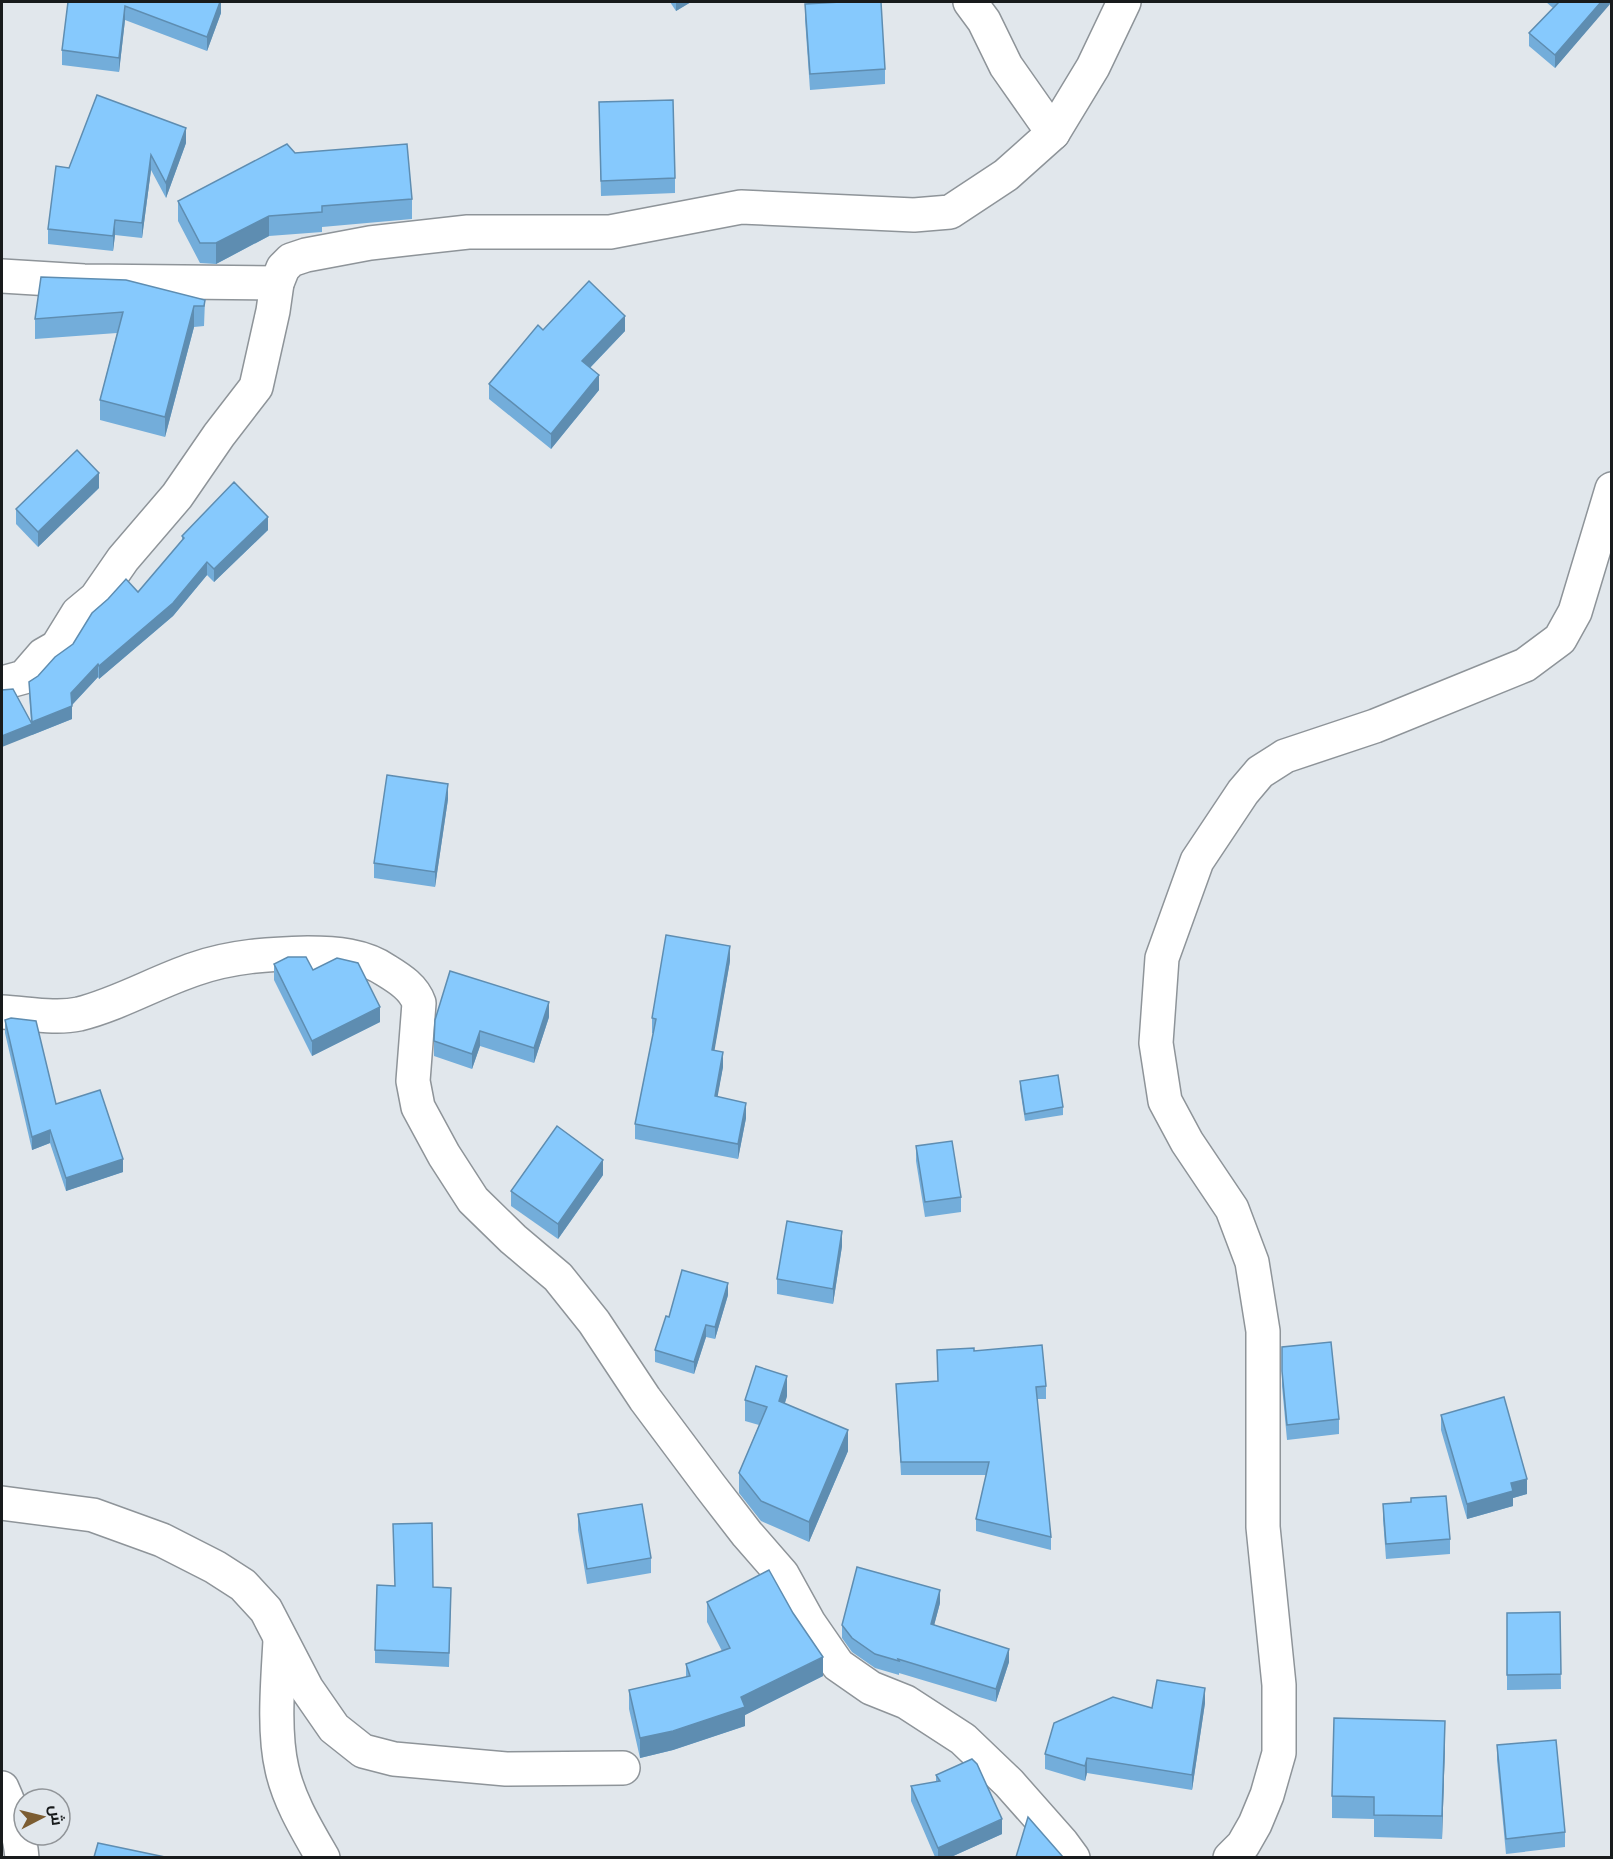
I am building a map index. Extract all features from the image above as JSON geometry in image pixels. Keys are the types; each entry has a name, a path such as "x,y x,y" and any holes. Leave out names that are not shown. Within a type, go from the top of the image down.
{"street":[{"path":"970,2 984,21 1006,66 1053,133"},
{"path":"2,683 24,677 43,655 57,647 78,613 96,598 123,559 177,496 256,387 277,283 283,268 291,260 370,243 468,232 610,232 741,207 914,215 950,212 1006,175 1053,133 1093,67 1124,2"},
{"path":"2,276 84,281 277,283"},
{"path":"1230,1857 1243,1845 1255,1824 1267,1795 1279,1753 1279,1685 1263,1527 1263,1331 1252,1262 1232,1209 1187,1142 1165,1101 1156,1043 1162,958 1197,861 1243,792 1260,772 1285,756 1375,726 1525,665 1560,639 1575,612 1611,489"},
{"path":"2,1011 51,1015 78,1014 196,968 230,959 268,954 320,953 349,956 377,964 399,979 415,993 418,1003 413,1081 418,1107 444,1155 473,1200 513,1239 558,1277 594,1322 645,1399 747,1534 782,1574 809,1623 838,1665 871,1688 906,1702 963,1739 1009,1783 1073,1857"},
{"path":"2,1503 93,1515 162,1540 215,1567 243,1585 266,1610 307,1689 334,1728 363,1751 394,1759 506,1769 623,1768"},
{"path":"280,1635 277,1717 282,1769 301,1820 323,1857"},
{"path":"2,1788 18,1833 22,1857"}],"building":[{"path":"68,2 220,2 207,37 125,6 119,58 62,50"},
{"path":"881,2 885,69 810,74 805,4"},
{"path":"1559,2 1601,2 1555,55 1529,33"},
{"path":"97,95 186,128 166,183 151,155 142,223 115,220 113,236 48,229 56,166 69,168"},
{"path":"673,100 675,178 601,181 599,102"},
{"path":"287,144 295,153 407,144 412,199 322,206 322,212 269,216 216,243 200,243 178,201"},
{"path":"41,277 126,280 205,300 204,306 194,306 165,417 100,400 123,312 35,319"},
{"path":"589,281 625,316 582,361 599,375 551,434 489,384 538,325 543,330"},
{"path":"77,450 99,473 38,532 16,509"},
{"path":"234,482 268,517 214,569 207,562 173,603 99,666 98,664 71,693 72,706 32,722 29,682 38,676 55,657 73,644 92,613 126,579 138,592 184,538 182,536"},
{"path":"13,689 32,724 2,736 2,690"},
{"path":"387,775 448,784 435,872 374,863"},
{"path":"666,935 730,946 712,1050 723,1052 715,1096 746,1103 738,1144 635,1124 656,1019 652,1018"},
{"path":"288,957 306,957 313,970 337,958 358,963 380,1007 312,1041 274,964"},
{"path":"450,971 549,1002 534,1048 480,1031 472,1054 434,1041 435,1020"},
{"path":"11,1018 36,1021 56,1104 100,1090 123,1159 66,1178 50,1130 32,1137 5,1020"},
{"path":"1058,1075 1063,1107 1025,1114 1020,1081"},
{"path":"557,1126 603,1160 558,1224 511,1191"},
{"path":"952,1141 961,1197 925,1202 916,1146"},
{"path":"787,1221 842,1231 833,1289 777,1279"},
{"path":"682,1270 728,1283 715,1327 706,1325 694,1362 655,1350 666,1316 669,1317"},
{"path":"1331,1342 1339,1419 1287,1425 1282,1347"},
{"path":"1042,1345 1046,1386 1036,1387 1051,1537 976,1519 989,1462 901,1462 896,1384 938,1381 937,1350 974,1348 974,1351"},
{"path":"756,1366 787,1376 779,1401 848,1430 809,1522 761,1501 739,1473 767,1407 745,1400"},
{"path":"1504,1397 1527,1479 1511,1483 1513,1491 1467,1504 1441,1415"},
{"path":"1446,1496 1450,1539 1386,1544 1383,1504 1411,1502 1411,1498"},
{"path":"642,1504 651,1558 587,1569 578,1514"},
{"path":"432,1523 433,1587 451,1588 449,1653 375,1650 377,1585 395,1586 393,1524"},
{"path":"857,1567 940,1590 931,1624 1009,1649 996,1689 875,1654 852,1638 842,1625"},
{"path":"769,1570 793,1613 823,1657 741,1697 745,1707 673,1731 640,1738 629,1690 690,1676 686,1664 730,1648 707,1602"},
{"path":"1560,1612 1561,1674 1507,1675 1507,1613"},
{"path":"1157,1680 1205,1688 1192,1775 1087,1758 1085,1766 1045,1754 1054,1723 1113,1697 1152,1708"},
{"path":"1334,1718 1445,1721 1442,1816 1374,1815 1374,1797 1332,1796"},
{"path":"1556,1740 1565,1832 1506,1839 1497,1745"},
{"path":"972,1759 977,1764 1002,1819 938,1848 911,1786 940,1781 936,1775"},
{"path":"1028,1817 1063,1857 1016,1857"},
{"path":"98,1843 165,1857 94,1857"}]}
